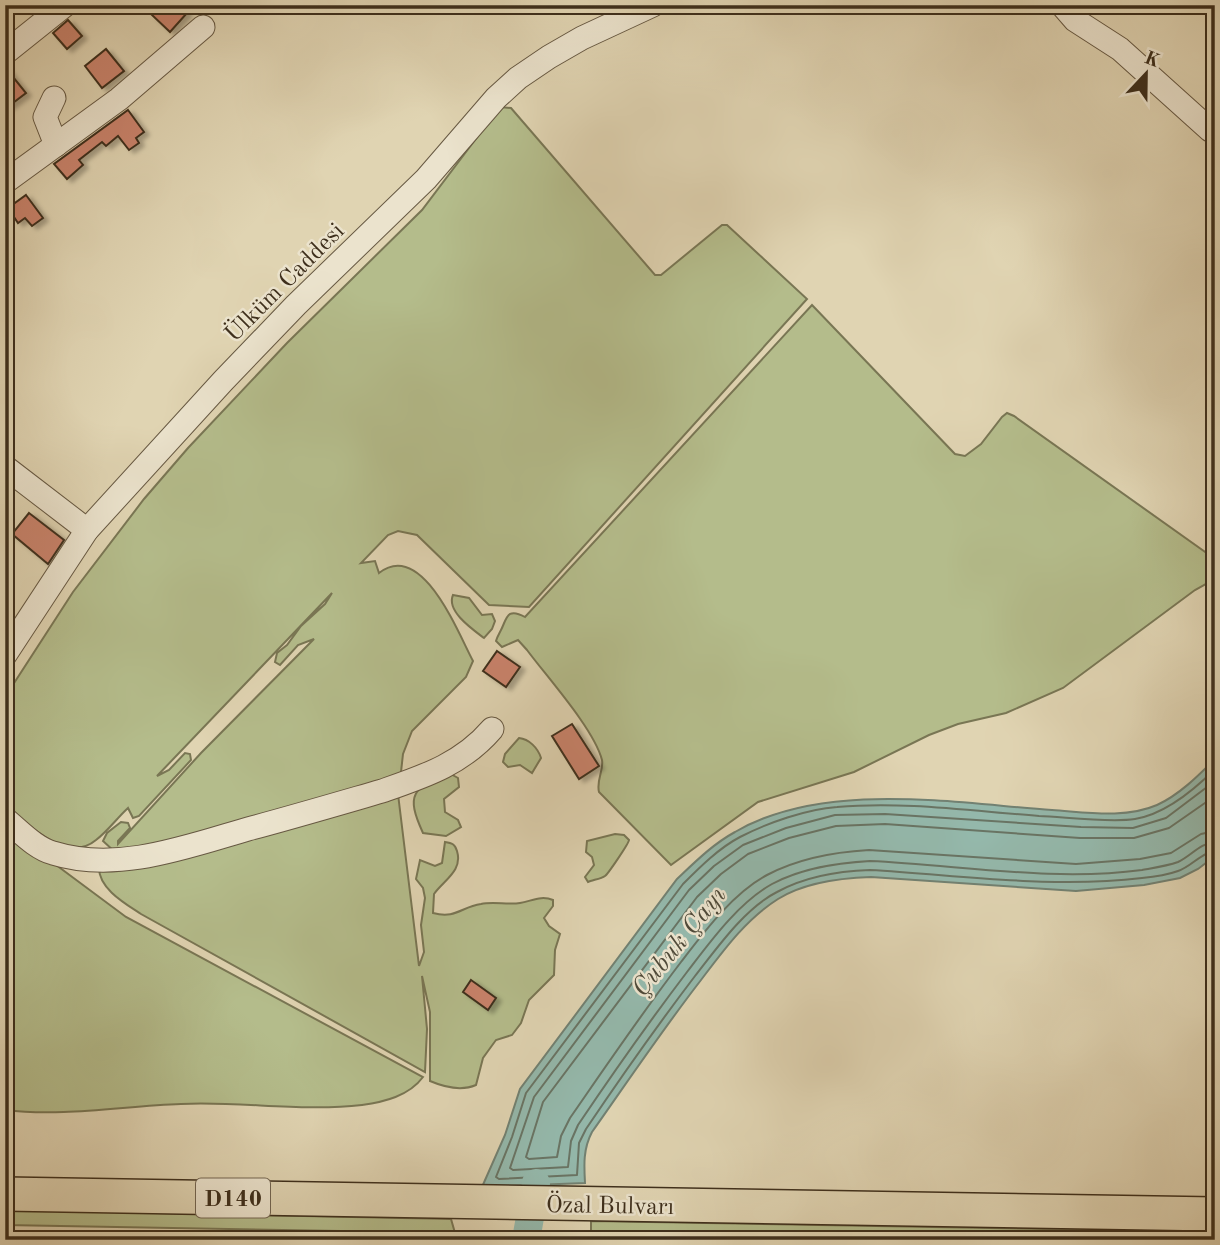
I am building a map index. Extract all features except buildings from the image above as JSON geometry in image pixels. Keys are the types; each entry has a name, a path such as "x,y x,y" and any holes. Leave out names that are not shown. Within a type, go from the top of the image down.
{"highway":[{"name":"Özal Bulvarı","path":"5,1194 1215,1214"}],"street":[{"path":"5,53 65,5"},
{"name":"Ülküm Caddesi","path":"5,655 87,530 241,362 426,178 496,98 548,57 653,5"},
{"path":"1062,5 1075,20 1120,49 1210,130"},
{"path":"9,172 55,145 119,99 203,27"},
{"path":"54,98 45,117 55,145"},
{"path":"5,467 87,530"},
{"path":"5,819 39,847 72,858 117,860 166,852 416,779 468,753 492,729"}],"green space":[{"path":"500,107 511,108 655,275 661,275 722,225 727,225 807,299 529,607 489,605 417,535 398,531 388,535 361,563 375,561 379,573 395,566 410,568 424,579 448,612 473,661 466,677 412,731 403,754 401,772 396,779 264,821 115,852 103,841 107,833 121,822 128,823 130,828 118,844 201,753 314,639 298,645 280,665 275,662 277,653 325,604 332,593 157,776 169,770 185,753 190,754 191,760 139,816 133,818 128,808 96,840 84,846 72,848 48,839 5,805 7,694 73,592 144,499 287,343 422,210"},
{"path":"812,305 955,454 965,456 981,444 1002,417 1007,413 1014,416 1215,559 1215,579 1195,590 1063,688 1006,713 958,724 929,735 854,772 758,802 671,865 599,792 602,760 597,747 557,688 518,640 502,647 496,641 508,615 514,613 525,617"},
{"path":"453,595 469,598 482,615 492,614 495,621 484,638 457,613 453,607"},
{"path":"519,738 533,745 541,758 532,773 520,765 508,767 503,762 505,754"},
{"path":"449,773 458,778 459,787 444,799 445,812 458,820 461,827 446,836 423,833 414,809 416,794 427,783"},
{"path":"398,794 419,966 424,952 421,925 425,898 423,888 416,879 420,860 435,866 442,863 445,842 455,847 457,864 452,875 434,894 433,913 453,914 486,903 515,903 540,898 553,900 553,906 544,918 549,926 560,934 555,950 554,975 529,1000 521,1023 512,1035 496,1040 483,1058 476,1085 471,1087 453,1087 430,1081 430,1012 422,976 427,1029 425,1072 141,914 114,895 100,876 99,868"},
{"path":"5,827 126,917 423,1077 411,1089 396,1097 370,1104 339,1107 204,1103 71,1112 5,1110"},
{"path":"615,834 624,835 628,842 605,876 588,882 585,877 594,865 592,857 586,852 587,841"},
{"path":"5,1210 451,1219 455,1233 5,1225"},
{"path":"591,1221 1215,1232 1215,1240 905,1240 591,1233"}],"water":[{"path":"1215,759 1215,856 1180,878 1144,885 1076,891 871,877 835,880 788,893 766,907 727,947 673,1017 592,1132 584,1163 585,1183 482,1187 505,1135 520,1089 677,879 697,860 735,832 770,816 808,806 848,800 932,800 1091,813 1132,812 1157,805 1173,796"}],"waterway":[{"name":"Çubuk Çayı","path":"526,1240 536,1183"}]}
